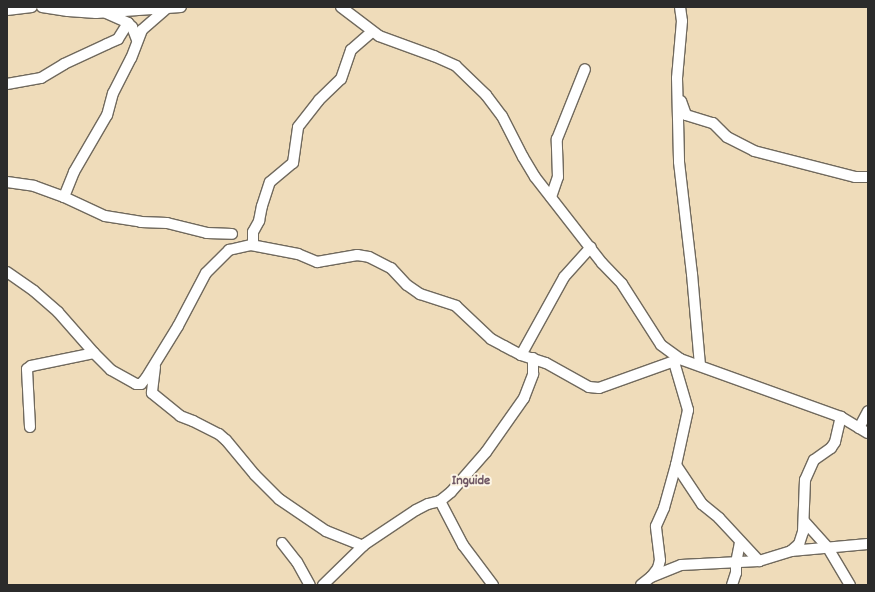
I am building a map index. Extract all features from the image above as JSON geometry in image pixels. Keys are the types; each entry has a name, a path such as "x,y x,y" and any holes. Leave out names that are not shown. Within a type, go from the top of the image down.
{"street":[{"path":"7,10 32,7"},
{"path":"42,7 68,11 105,12 181,7"},
{"path":"341,7 372,32 385,39 445,61 468,77 486,95 502,116 526,162 551,197 632,296 653,335 660,345 677,361 700,366 841,417 864,430 868,411"},
{"path":"680,7 682,21 677,78 680,182 692,274 700,366"},
{"path":"64,197 85,149 107,115 113,93 144,27 166,9"},
{"path":"105,12 128,23 132,27 137,40"},
{"path":"7,84 41,78 64,64 118,39 128,23"},
{"path":"254,245 253,232 259,221 270,182 293,163 298,126 319,100 341,79 347,67 351,50 372,32"},
{"path":"551,197 558,177 557,139 585,69"},
{"path":"678,96 686,115 713,123 727,137 754,151 804,165 866,175"},
{"path":"7,182 34,186 64,197 105,216 141,222 167,223 207,233 232,234"},
{"path":"7,272 34,291 58,312 111,370 136,384 143,382 156,363 178,326 206,273 229,250 240,246 254,245 298,254 317,262 364,255 391,268 407,285 420,294 456,306 491,339 521,355 533,358 583,384 595,388 677,361"},
{"path":"521,355 564,277 591,247"},
{"path":"30,427 27,369 31,366 94,353"},
{"path":"323,585 363,546 416,510 428,504 440,501 451,492 479,462 524,398 533,374 533,358"},
{"path":"641,585 651,577 658,568 660,560 656,526 664,508 676,465 688,410 677,361"},
{"path":"156,363 152,393 180,416 219,434 226,440 255,475 279,499 326,531 363,546"},
{"path":"791,551 798,544 804,521 806,480 814,460 831,448 835,442 841,417"},
{"path":"676,465 702,504 720,518 740,542 759,561"},
{"path":"440,501 463,545 493,585"},
{"path":"804,521 828,548 850,585"},
{"path":"732,585 736,574 736,563 740,542"},
{"path":"282,543 297,562 310,585"},
{"path":"651,577 681,565 759,561 791,551 868,544"}],"district":[{"name":"Inguide","path":"471,481"}]}
